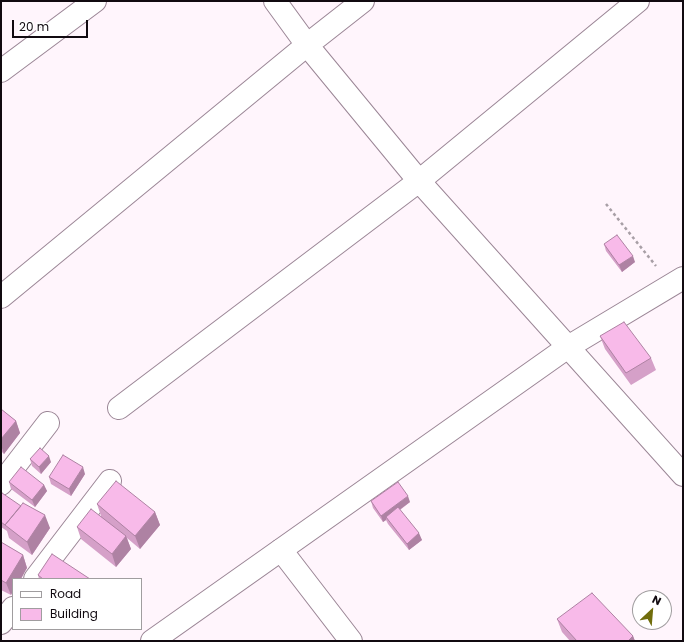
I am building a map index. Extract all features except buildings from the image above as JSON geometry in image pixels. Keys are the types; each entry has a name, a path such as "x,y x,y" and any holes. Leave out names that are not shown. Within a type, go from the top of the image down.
{"street":[{"path":"1,71 95,1"},
{"path":"275,1 307,45 420,180 683,475"},
{"path":"1,296 307,45 363,1"},
{"path":"119,408 420,180 638,1"},
{"path":"152,641 568,347 677,282"},
{"path":"1,484 48,423"},
{"path":"36,578 110,481"},
{"path":"281,550 351,641"},
{"path":"1,623 12,609"}],"path":[{"path":"606,204 677,282"}]}
